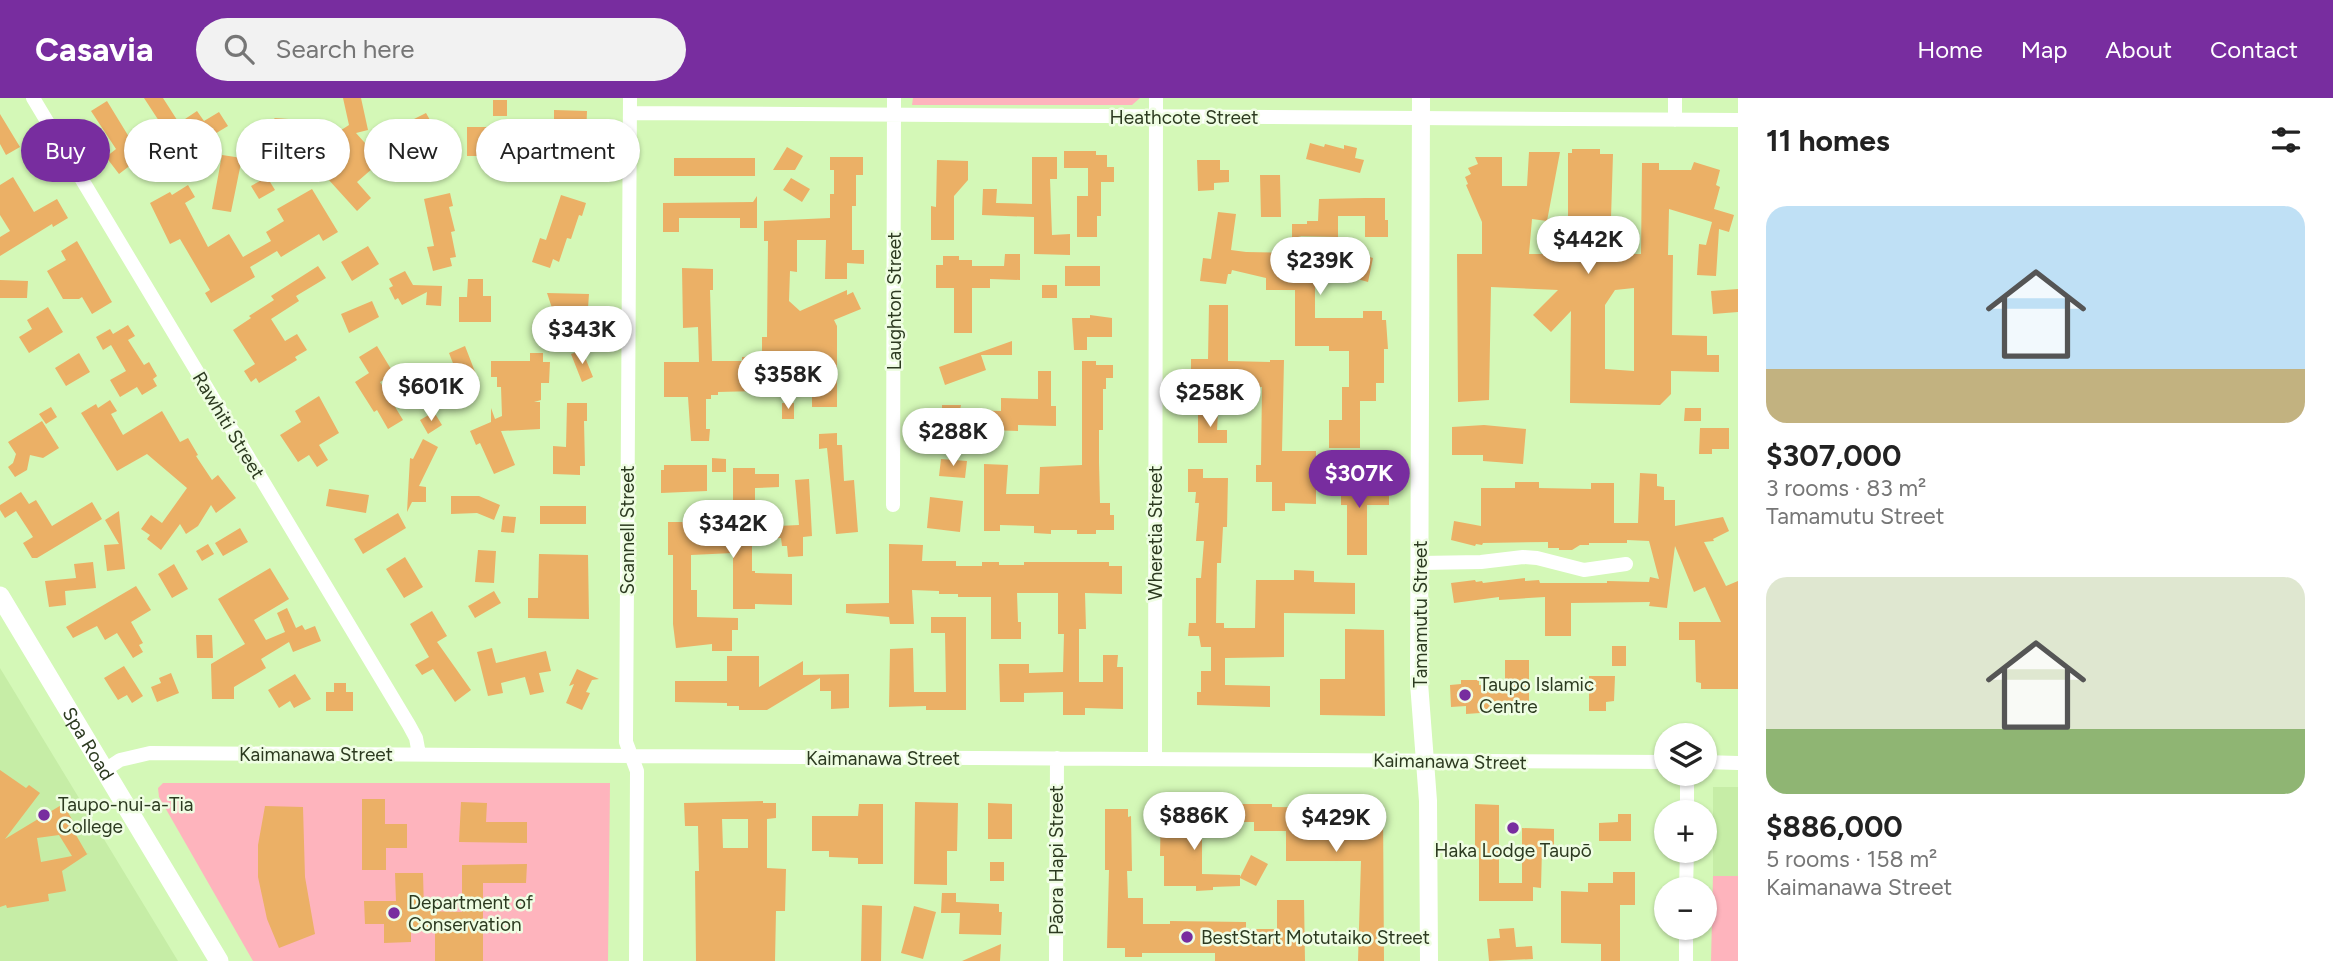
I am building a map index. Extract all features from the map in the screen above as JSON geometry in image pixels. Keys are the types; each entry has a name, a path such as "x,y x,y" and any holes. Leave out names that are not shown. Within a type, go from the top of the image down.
{"main road":[{"name":"Spa Road","path":"0,596 219,961"}],"street":[{"name":"Rawhiti Street","path":"33,98 402,713 416,738 419,754"},
{"name":"Laughton Street","path":"893,505 894,98"},
{"name":"Wheretia Street","path":"1155,759 1156,98"},
{"name":"Tamamutu Street","path":"1421,98 1419,683 1428,801 1429,961"},
{"path":"1675,98 1675,120"},
{"name":"Heathcote Street","path":"630,105 894,115 1738,120"},
{"name":"Scannell Street","path":"630,105 626,742 637,771 636,961"},
{"path":"1420,563 1481,562 1523,557 1584,570 1626,564"},
{"name":"Kaimanawa Street","path":"105,770 129,757 150,752 1654,762"},
{"name":"Pāora Hapi Street","path":"1056,961 1057,758"},
{"path":"1717,762 1738,762"},
{"path":"1686,940 1686,961"}],"shaded area":[{"path":"913,98 1140,98 1132,105 912,105"},
{"name":"Taupo-nui-a-Tia College","path":"0,668 178,961 0,961"},
{"path":"163,783 610,783 608,961 253,961 159,797 158,788"},
{"path":"1713,787 1738,787 1738,876 1713,876 1713,863 1717,863 1717,800 1713,800"},
{"path":"1738,876 1738,961 1711,961 1711,940 1717,940 1717,877 1713,877"}],"building":[{"path":"144,98 163,98 176,119 158,119"},
{"path":"343,98 361,98 366,119 364,131 356,133 364,142 364,176 357,182 371,198 357,211 331,182 350,182 350,119 348,119"},
{"path":"493,100 507,100 507,116 493,116"},
{"path":"107,101 124,129 124,170 119,174 110,162 110,154 116,149 110,140 110,119 96,119 91,111"},
{"path":"554,110 587,111 587,119 554,119"},
{"path":"197,111 203,119 185,119"},
{"path":"219,112 228,126 222,130 222,119 207,119"},
{"path":"426,113 429,119 414,119"},
{"path":"0,114 20,147 6,155 0,144"},
{"path":"467,127 476,127 476,156 467,156"},
{"path":"1310,143 1324,147 1325,144 1344,149 1344,145 1357,148 1355,158 1364,160 1360,173 1306,159"},
{"path":"787,147 803,156 795,170 773,170"},
{"path":"1572,149 1600,149 1600,154 1613,154 1611,218 1618,218 1618,254 1641,254 1642,163 1659,163 1659,170 1691,170 1694,162 1720,170 1716,185 1720,187 1714,209 1734,215 1729,232 1719,229 1716,276 1697,275 1699,244 1706,245 1712,222 1669,209 1668,255 1673,255 1672,335 1707,336 1707,355 1719,355 1719,372 1671,371 1671,394 1660,405 1570,403 1571,311 1551,332 1533,315 1558,290 1491,287 1489,400 1458,402 1457,254 1482,254 1482,222 1466,185 1468,184 1465,177 1471,174 1468,168 1478,164 1475,157 1502,157 1502,186 1527,186 1529,152 1560,152 1547,221 1532,219 1529,254 1568,254 1568,153 1572,153","holes":["1634,288 1634,371 1605,369 1605,305 1615,290"]},
{"path":"1064,151 1096,151 1096,155 1107,155 1107,167 1114,167 1114,182 1101,182 1101,216 1097,216 1097,237 1077,237 1077,196 1088,196 1088,168 1064,168"},
{"path":"222,155 236,157 237,182 231,212 212,209 217,182 222,182"},
{"path":"830,157 863,157 863,175 856,175 856,206 852,206 852,250 864,250 864,264 847,263 847,279 825,279 826,240 797,240 797,272 790,271 789,301 800,311 847,290 847,295 853,292 861,309 834,320 837,326 837,407 812,407 812,371 757,370 757,391 718,392 718,395 711,395 711,399 706,399 706,429 710,429 709,441 691,441 688,397 664,397 664,362 699,362 698,327 683,328 682,268 713,269 713,290 710,290 712,361 742,361 742,357 762,356 762,337 767,337 768,241 764,241 764,221 830,218 834,170 830,170"},
{"path":"1032,157 1057,157 1057,179 1050,179 1052,235 1070,234 1070,255 1034,254 1034,217 982,215 983,189 997,189 996,203 1032,204"},
{"path":"674,158 755,158 755,176 674,176"},
{"path":"937,160 968,161 968,180 954,196 954,240 931,240 931,206 936,207"},
{"path":"1197,160 1220,160 1220,170 1229,170 1229,182 1214,183 1214,190 1198,191"},
{"path":"1260,175 1280,175 1281,217 1261,217"},
{"path":"13,177 34,212 57,199 68,218 53,227 52,224 0,256 0,237 10,231 0,215 0,185"},
{"path":"791,178 810,189 802,202 783,190"},
{"path":"258,182 270,182 275,190 259,199 251,186"},
{"path":"188,185 195,197 185,203 208,247 229,234 243,257 271,241 266,232 284,221 277,209 312,189 338,232 323,241 319,234 281,257 277,251 250,267 255,277 211,303 205,293 210,290 180,239 170,244 150,203 170,192 172,195"},
{"path":"450,193 453,206 449,207 455,231 451,232 456,257 450,258 452,266 433,271 427,247 434,246 424,199"},
{"path":"561,195 586,203 571,239 567,238 559,262 553,259 550,268 532,262 540,238 546,240"},
{"path":"757,196 757,228 740,228 740,218 679,218 679,232 663,232 663,203 753,202"},
{"path":"1385,198 1388,237 1365,237 1365,216 1338,216 1338,237 1298,236 1373,258 1368,282 1315,267 1315,318 1363,318 1363,311 1382,311 1382,320 1386,320 1388,349 1384,349 1384,383 1376,383 1376,401 1360,401 1360,448 1329,448 1329,420 1342,420 1342,387 1349,387 1349,351 1329,351 1329,346 1295,346 1295,290 1266,290 1266,278 1232,270 1231,274 1228,274 1226,284 1200,281 1203,258 1211,259 1218,212 1236,214 1231,250 1292,253 1292,224 1318,221 1319,199"},
{"path":"77,241 112,302 92,314 82,297 63,299 47,271 66,260 61,251"},
{"path":"368,246 379,264 352,281 341,262"},
{"path":"1005,254 1020,254 1020,280 990,279 990,288 972,288 972,333 954,333 954,288 936,288 936,265 943,265 943,256 959,256 959,260 972,260 972,266 1004,266"},
{"path":"318,266 326,278 296,296 299,301 271,319 285,341 297,334 307,350 295,357 297,360 259,383 256,378 251,382 244,371 255,364 233,330 274,300 271,296"},
{"path":"1065,266 1100,266 1100,286 1065,286"},
{"path":"405,271 413,285 442,286 441,306 426,305 427,292 402,305 398,298 395,300 389,288 393,286 389,279"},
{"path":"468,279 483,279 483,296 491,296 491,322 459,322 459,297 467,297"},
{"path":"0,280 28,281 27,298 0,298"},
{"path":"1042,285 1057,285 1057,298 1042,298"},
{"path":"1738,289 1738,312 1713,314 1711,291"},
{"path":"547,293 589,294 588,308 552,308"},
{"path":"372,301 379,317 349,333 341,314"},
{"path":"1209,305 1228,305 1228,361 1284,360 1282,451 1316,451 1316,504 1285,503 1285,511 1272,511 1272,482 1256,482 1256,465 1261,465 1262,387 1228,385 1228,388 1205,388 1205,384 1191,384 1191,359 1208,359"},
{"path":"48,307 63,332 29,353 19,337 32,329 27,320"},
{"path":"1090,315 1112,318 1112,337 1087,337 1087,350 1074,350 1072,318 1090,318"},
{"path":"128,325 135,336 128,340 144,365 149,362 157,376 153,379 157,386 142,395 137,387 120,397 110,380 126,371 111,345 103,350 96,337 110,329 113,334"},
{"path":"1012,341 1012,355 981,355 986,370 945,385 939,367"},
{"path":"377,346 394,374 380,382 403,420 388,429 355,382 369,373 359,357"},
{"path":"465,346 477,377 461,384 449,353"},
{"path":"582,350 593,377 582,382 571,354"},
{"path":"79,353 90,372 66,386 55,368"},
{"path":"530,353 543,353 543,362 550,362 549,383 541,383 541,400 534,402 540,402 540,429 501,431 515,465 494,474 480,443 476,445 470,431 491,422 491,408 495,419 502,416 501,387 497,387 497,377 491,377 491,361 530,361"},
{"path":"1082,361 1096,361 1096,365 1113,365 1113,378 1106,378 1106,389 1103,389 1103,430 1099,430 1099,463 1100,503 1110,503 1110,515 1114,515 1114,530 1077,534 1077,530 1051,530 1051,534 1034,533 1034,526 1000,525 1000,531 984,531 984,464 1008,465 1006,494 1039,494 1040,467 1082,465"},
{"path":"1038,371 1051,371 1051,406 1056,406 1056,426 1018,425 1018,431 960,429 960,436 942,436 942,405 961,405 960,410 1001,411 1001,398 1038,399"},
{"path":"319,396 339,433 319,445 328,460 317,467 309,455 298,462 280,435 301,422 295,411"},
{"path":"110,400 117,411 111,414 123,435 162,411 180,442 188,438 212,480 218,475 236,498 216,513 211,505 198,526 186,534 180,524 161,550 147,539 150,535 141,529 151,515 162,523 187,488 147,454 117,471 81,413 96,404 98,408"},
{"path":"567,403 587,403 587,421 584,421 585,466 580,466 580,475 553,474 553,446 566,447"},
{"path":"782,403 794,403 794,419 782,419"},
{"path":"51,407 57,417 46,424 39,414"},
{"path":"1685,408 1701,408 1701,421 1684,421"},
{"path":"1198,411 1218,412 1217,430 1227,430 1227,443 1198,443"},
{"path":"434,412 442,425 428,434 420,420"},
{"path":"42,421 59,448 43,458 30,455 27,470 15,477 8,467 13,463 16,454 8,442"},
{"path":"1484,425 1526,429 1523,464 1483,461 1483,455 1452,455 1452,427"},
{"path":"1700,428 1729,428 1729,449 1712,449 1712,454 1699,454"},
{"path":"837,433 837,445 842,445 844,481 854,480 858,532 836,534 827,448 819,449 819,434"},
{"path":"423,439 438,447 419,486 426,487 426,502 412,502 407,512 410,458 413,459"},
{"path":"712,458 726,459 726,472 712,472"},
{"path":"941,459 967,461 965,478 939,476"},
{"path":"664,465 707,465 707,491 661,493 661,470 664,470"},
{"path":"733,468 755,468 755,474 779,474 779,487 755,488 755,527 799,525 795,480 809,479 812,536 803,537 803,556 788,557 787,546 782,546 781,538 752,539 752,571 792,574 792,605 755,604 755,609 733,609 733,553 691,555 691,590 697,590 697,617 738,618 738,630 732,630 732,651 712,651 712,644 676,648 673,624 673,555 668,555 668,522 727,522 727,513 733,513"},
{"path":"1188,469 1203,469 1203,478 1228,478 1227,527 1223,527 1221,563 1217,563 1216,623 1224,623 1224,628 1255,628 1256,580 1294,580 1294,570 1314,571 1314,582 1355,583 1355,614 1284,613 1284,657 1225,658 1225,685 1270,686 1270,707 1197,705 1197,692 1201,692 1201,671 1211,671 1211,647 1201,647 1199,636 1188,636 1189,623 1196,623 1196,578 1201,578 1204,541 1196,541 1199,503 1195,503 1196,492 1188,492"},
{"path":"1640,473 1657,474 1657,486 1664,487 1664,500 1675,500 1675,526 1723,517 1729,531 1713,539 1714,541 1704,542 1726,586 1738,581 1738,689 1701,689 1701,683 1696,682 1695,640 1679,640 1679,622 1721,622 1705,587 1694,592 1675,546 1667,608 1649,606 1650,602 1571,603 1571,636 1545,636 1545,597 1499,600 1499,597 1454,603 1451,583 1475,580 1483,583 1525,578 1525,581 1539,580 1540,583 1607,583 1649,582 1650,577 1659,579 1649,541 1589,543 1572,550 1559,550 1548,548 1548,542 1483,543 1475,546 1451,540 1454,521 1481,526 1481,488 1515,488 1515,482 1539,482 1539,488 1591,489 1591,483 1614,483 1614,523 1638,523"},
{"path":"1341,476 1367,476 1367,489 1389,489 1389,505 1367,505 1367,555 1347,555 1347,505 1341,505"},
{"path":"329,489 369,495 366,513 326,506"},
{"path":"21,492 29,504 36,500 52,526 92,502 102,519 37,558 32,558 23,543 33,537 16,511 5,518 0,510 0,505"},
{"path":"451,496 479,496 500,505 494,520 477,513 451,514"},
{"path":"930,497 963,501 960,532 927,528"},
{"path":"540,506 586,506 586,524 540,524"},
{"path":"119,511 125,569 107,571 104,545 119,544 105,520"},
{"path":"398,513 406,528 363,554 354,539"},
{"path":"503,516 516,517 514,533 501,532"},
{"path":"240,528 248,542 223,556 215,543"},
{"path":"208,544 214,554 202,561 196,551"},
{"path":"889,544 923,545 922,561 956,561 956,566 982,566 982,562 1024,565 1024,562 1109,562 1109,566 1122,566 1122,594 1085,593 1086,629 1079,629 1079,682 1103,682 1103,655 1118,655 1117,667 1123,667 1123,709 1085,708 1085,715 1063,715 1063,692 1024,693 1024,702 1000,702 999,664 1029,664 1029,673 1063,672 1064,634 1058,634 1058,593 1017,593 1021,639 991,639 991,597 958,597 958,594 939,594 939,591 912,590 914,624 890,624 889,617 846,613 846,604 889,603"},
{"path":"478,550 496,551 494,583 475,582"},
{"path":"539,554 588,555 589,619 528,618 528,598 538,598"},
{"path":"405,557 423,587 404,598 386,569"},
{"path":"93,562 96,588 65,591 66,605 49,607 45,581 76,578 74,564"},
{"path":"174,564 188,589 172,598 158,574"},
{"path":"270,568 289,599 254,620 266,640 285,632 277,613 287,608 296,628 302,625 305,630 315,626 321,641 293,652 289,642 261,659 266,668 234,687 234,699 212,699 211,664 245,644 218,599"},
{"path":"136,586 151,610 131,622 143,643 139,645 143,652 133,658 117,633 105,640 97,626 73,638 66,627"},
{"path":"494,591 501,603 475,618 468,606"},
{"path":"432,611 447,636 437,642 471,690 455,702 433,669 422,675 415,665 429,657 410,624"},
{"path":"931,617 966,617 966,710 926,710 926,706 889,707 890,649 913,648 914,692 946,692 945,633 931,633"},
{"path":"1345,629 1384,630 1385,716 1320,715 1320,679 1345,679"},
{"path":"196,635 212,635 213,658 197,658"},
{"path":"1612,646 1626,646 1626,666 1612,666"},
{"path":"492,648 496,663 546,651 551,671 539,673 544,692 530,695 525,677 501,683 503,693 488,696 477,652"},
{"path":"727,656 759,656 759,687 803,661 803,675 849,674 849,708 831,709 831,691 820,691 820,678 767,710 739,710 739,706 727,706 727,703 675,702 675,681 727,681"},
{"path":"1505,660 1529,660 1529,710 1480,710 1480,713 1466,714 1466,706 1451,707 1450,685 1461,684 1461,680 1479,680 1479,685 1505,686"},
{"path":"124,666 143,696 132,703 127,695 118,700 104,678"},
{"path":"577,669 599,679 592,680 586,692 590,693 582,710 566,703 574,684 569,686"},
{"path":"171,673 179,693 157,702 151,687 161,683 159,678"},
{"path":"295,674 311,699 294,708 290,701 279,708 268,690"},
{"path":"1589,676 1615,676 1614,701 1606,702 1606,711 1589,711"},
{"path":"334,683 346,683 346,692 353,692 353,711 326,711 326,692 334,692"},
{"path":"0,770 26,788 29,785 40,793 5,839 63,804 80,833 76,835 87,854 89,853 62,871 66,891 48,894 49,901 0,907","holes":["59,835 72,856 41,862 37,838"]},
{"path":"362,799 385,799 385,824 407,824 407,848 386,848 386,870 362,870"},
{"path":"461,802 487,803 486,822 527,822 527,843 459,842"},
{"path":"915,802 958,803 957,851 947,851 947,885 914,884"},
{"path":"684,803 776,803 776,818 767,819 767,868 786,869 785,911 776,911 775,961 696,961 695,871 699,871 698,826 685,826","holes":["722,819 748,819 748,848 723,848"]},
{"path":"988,803 1012,804 1012,839 988,839"},
{"path":"859,804 883,804 883,864 858,864 858,858 829,857 829,851 812,851 812,816 858,816"},
{"path":"1202,804 1202,874 1240,877 1251,855 1268,864 1256,886 1240,878 1240,886 1213,887 1213,890 1196,891 1196,886 1164,886 1164,856 1160,856 1161,805"},
{"path":"1238,804 1383,808 1384,961 1358,961 1361,861 1286,861 1286,831 1254,831 1254,822 1239,822"},
{"path":"1475,804 1499,805 1499,883 1522,883 1522,828 1554,829 1554,848 1542,848 1541,888 1533,887 1533,901 1479,901 1479,848 1475,847"},
{"path":"265,806 303,807 305,877 315,934 279,948 267,919 258,877 258,845"},
{"path":"1105,809 1128,809 1128,817 1131,816 1132,871 1127,871 1128,898 1143,898 1143,924 1170,924 1170,921 1246,922 1246,929 1277,929 1277,900 1304,900 1305,961 1215,961 1215,953 1142,953 1142,957 1125,957 1125,948 1107,948 1109,870 1105,870"},
{"path":"1618,814 1631,814 1631,841 1599,841 1599,823 1618,822"},
{"path":"990,862 1004,862 1004,881 990,881"},
{"path":"527,864 526,883 483,883 483,961 435,961 435,930 411,930 411,942 384,943 384,924 365,924 364,901 396,901 395,873 423,873 424,911 462,912 462,865"},
{"path":"1613,872 1635,872 1635,905 1620,905 1620,961 1601,961 1601,944 1561,943 1561,891 1588,892 1588,883 1613,883"},
{"path":"942,893 956,893 956,902 999,904 999,912 1002,912 1001,935 959,934 960,913 941,913"},
{"path":"862,905 882,906 881,961 861,961"},
{"path":"914,906 936,912 923,959 901,953"},
{"path":"1514,928 1516,947 1532,946 1533,959 1489,961 1487,939 1500,938 1499,929"},
{"path":"1001,944 1000,961 962,961"}],"place":[{"name":"Taupo Islamic Centre","path":"1465,695"},
{"name":"Taupo-nui-a-Tia College","path":"44,815"},
{"name":"Haka Lodge Taupō","path":"1513,828"},
{"name":"Department of Conservation","path":"394,913"},
{"name":"BestStart Motutaiko Street","path":"1187,937"}]}
